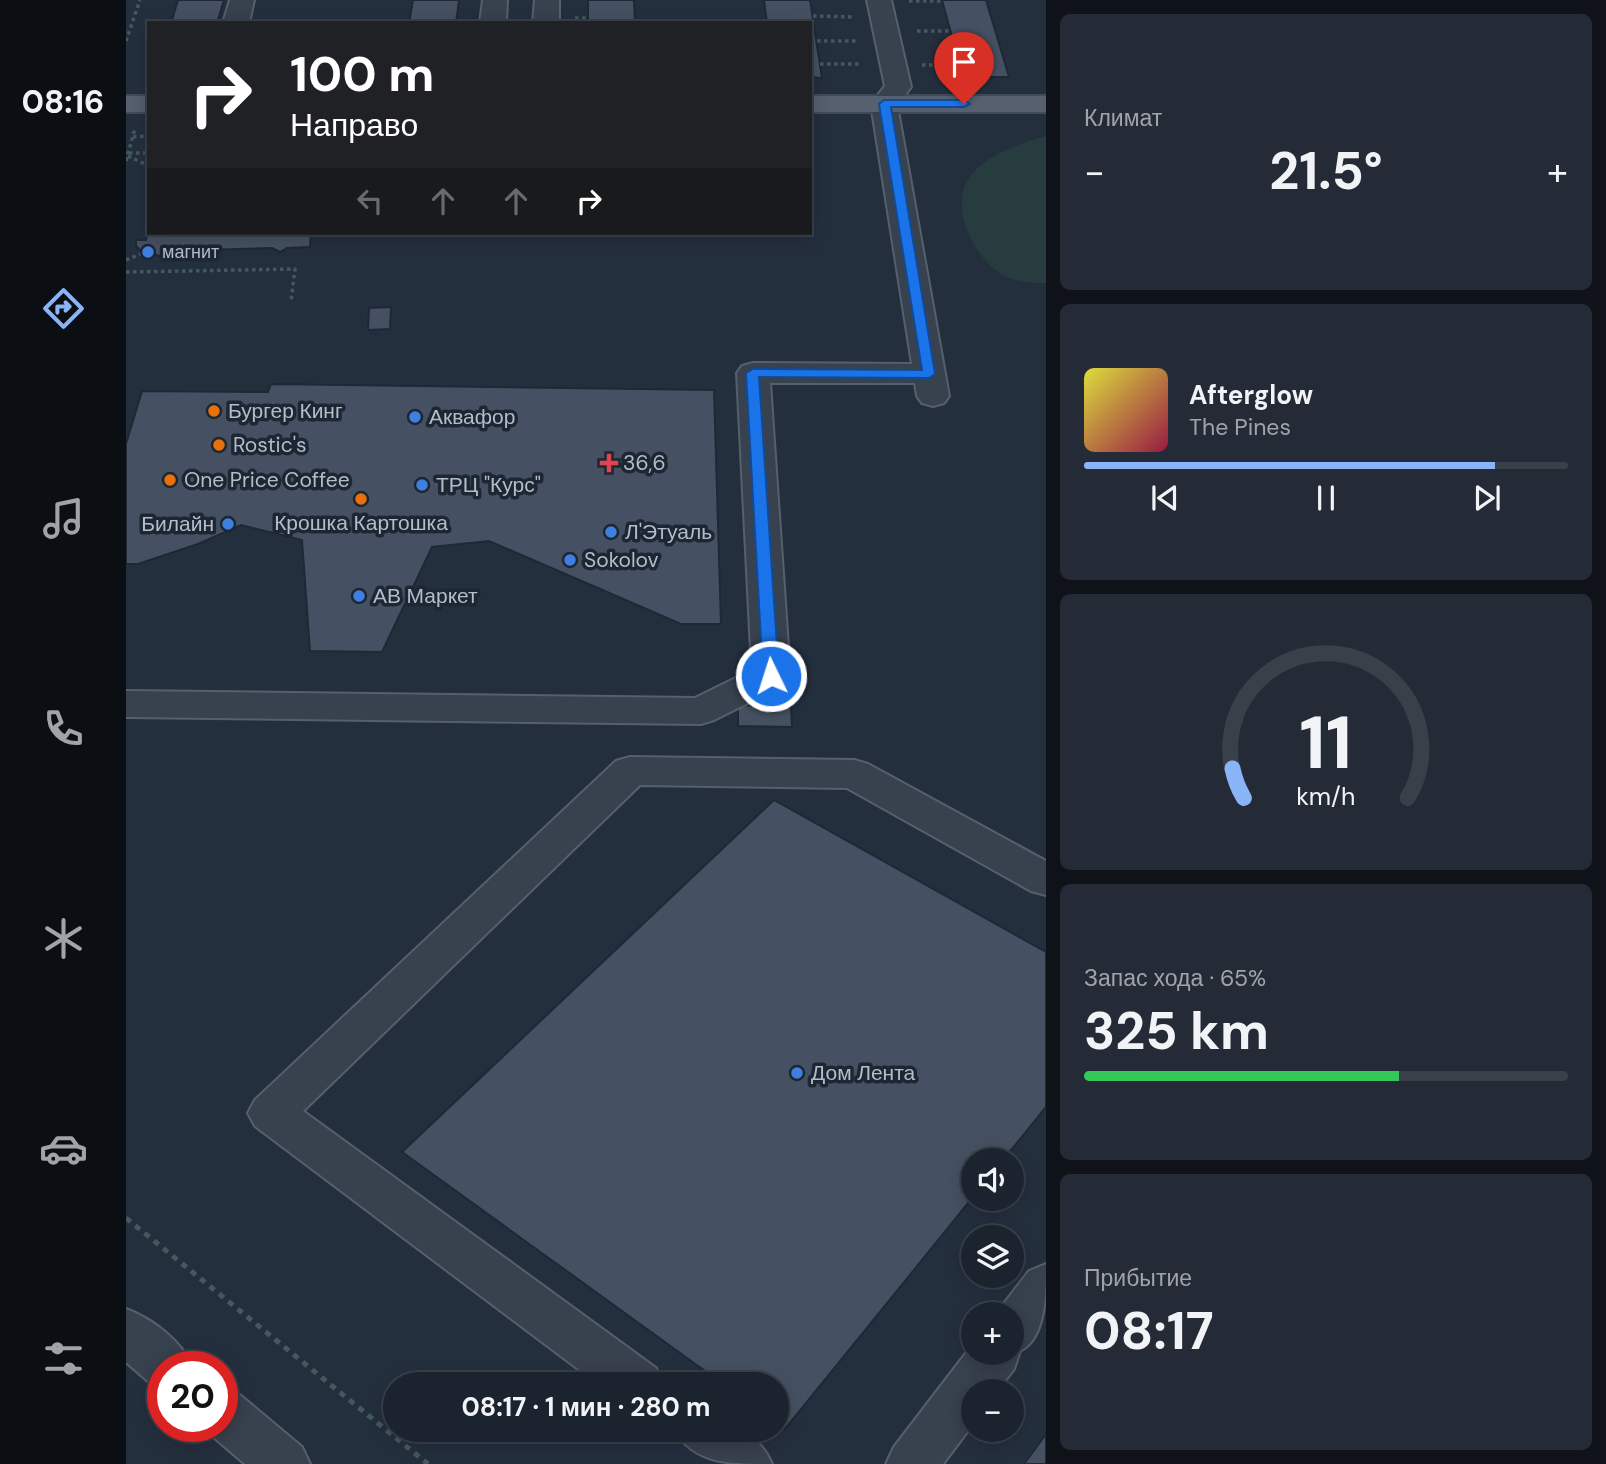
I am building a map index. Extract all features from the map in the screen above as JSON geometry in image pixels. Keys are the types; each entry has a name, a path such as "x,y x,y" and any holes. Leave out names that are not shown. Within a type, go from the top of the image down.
{"main road":[{"path":"812,104 1046,103"}],"street":[{"path":"237,21 242,0"},
{"path":"494,21 495,0"},
{"path":"546,21 547,0"},
{"path":"126,704 701,711 771,676 753,373 931,385 884,104 898,87 883,19"},
{"path":"622,1372 271,1113 630,771 854,774 1046,880"},
{"path":"1024,1316 1046,1286"},
{"path":"126,1331 149,1351"},
{"path":"912,1464 987,1365"},
{"path":"238,1425 283,1463"},
{"path":"716,1442 746,1464"}],"path":[{"path":"126,41 140,0"},
{"path":"813,16 883,19"},
{"path":"817,40 883,19"},
{"path":"127,157 137,110"},
{"path":"133,136 147,136"},
{"path":"127,157 147,153"},
{"path":"127,157 147,165"},
{"path":"126,260 143,253"},
{"path":"126,272 295,269 291,301"},
{"path":"126,1218 428,1464"}],"green space":[{"path":"1046,136 1046,283 1024,282 1003,275 983,258 968,234 962,207 963,193 973,172 991,158"}],"building":[{"path":"178,0 224,0 218,21 172,21"},
{"path":"413,0 459,0 456,21 409,21"},
{"path":"588,0 634,0 635,21 588,21"},
{"path":"764,0 810,0 822,78 812,77 812,21 767,21"},
{"path":"942,0 986,0 1009,77 963,77"},
{"path":"147,235 311,235 310,247 287,248 280,252 272,248 168,251 167,257 143,253 136,246 136,240 146,240"},
{"path":"391,307 390,329 368,330 369,308"},
{"name":"ТРЦ \"Курс\"","path":"271,384 714,390 721,624 681,624 489,541 432,547 382,652 310,651 302,540 241,525 198,544 138,564 126,564 126,444 142,391 268,392"},
{"path":"738,705 791,706 792,727 738,726"},
{"path":"774,800 1046,952 1046,1107 1013,1148 961,1148 962,1211 789,1424 789,1372 706,1372 402,1152"},
{"path":"1046,1434 1046,1464 1024,1464"}],"place":[{"name":"магнит","path":"148,252"},
{"name":"Бургер Кинг","path":"214,411"},
{"name":"Аквафор","path":"415,417"},
{"name":"Rostic's","path":"219,445"},
{"name":"36,6","path":"609,463"},
{"name":"One Price Coffee","path":"170,480"},
{"name":"ТРЦ \"Курс\"","path":"422,485"},
{"name":"Крошка Картошка","path":"361,499"},
{"name":"Билайн","path":"228,524"},
{"name":"Л'Этуаль","path":"611,532"},
{"name":"Sokolov","path":"570,560"},
{"name":"АВ Маркет","path":"359,596"},
{"name":"Дом Лента","path":"797,1073"}],"route":[{"path":"771,676 753,373 929,374 884,104 964,104"}]}
